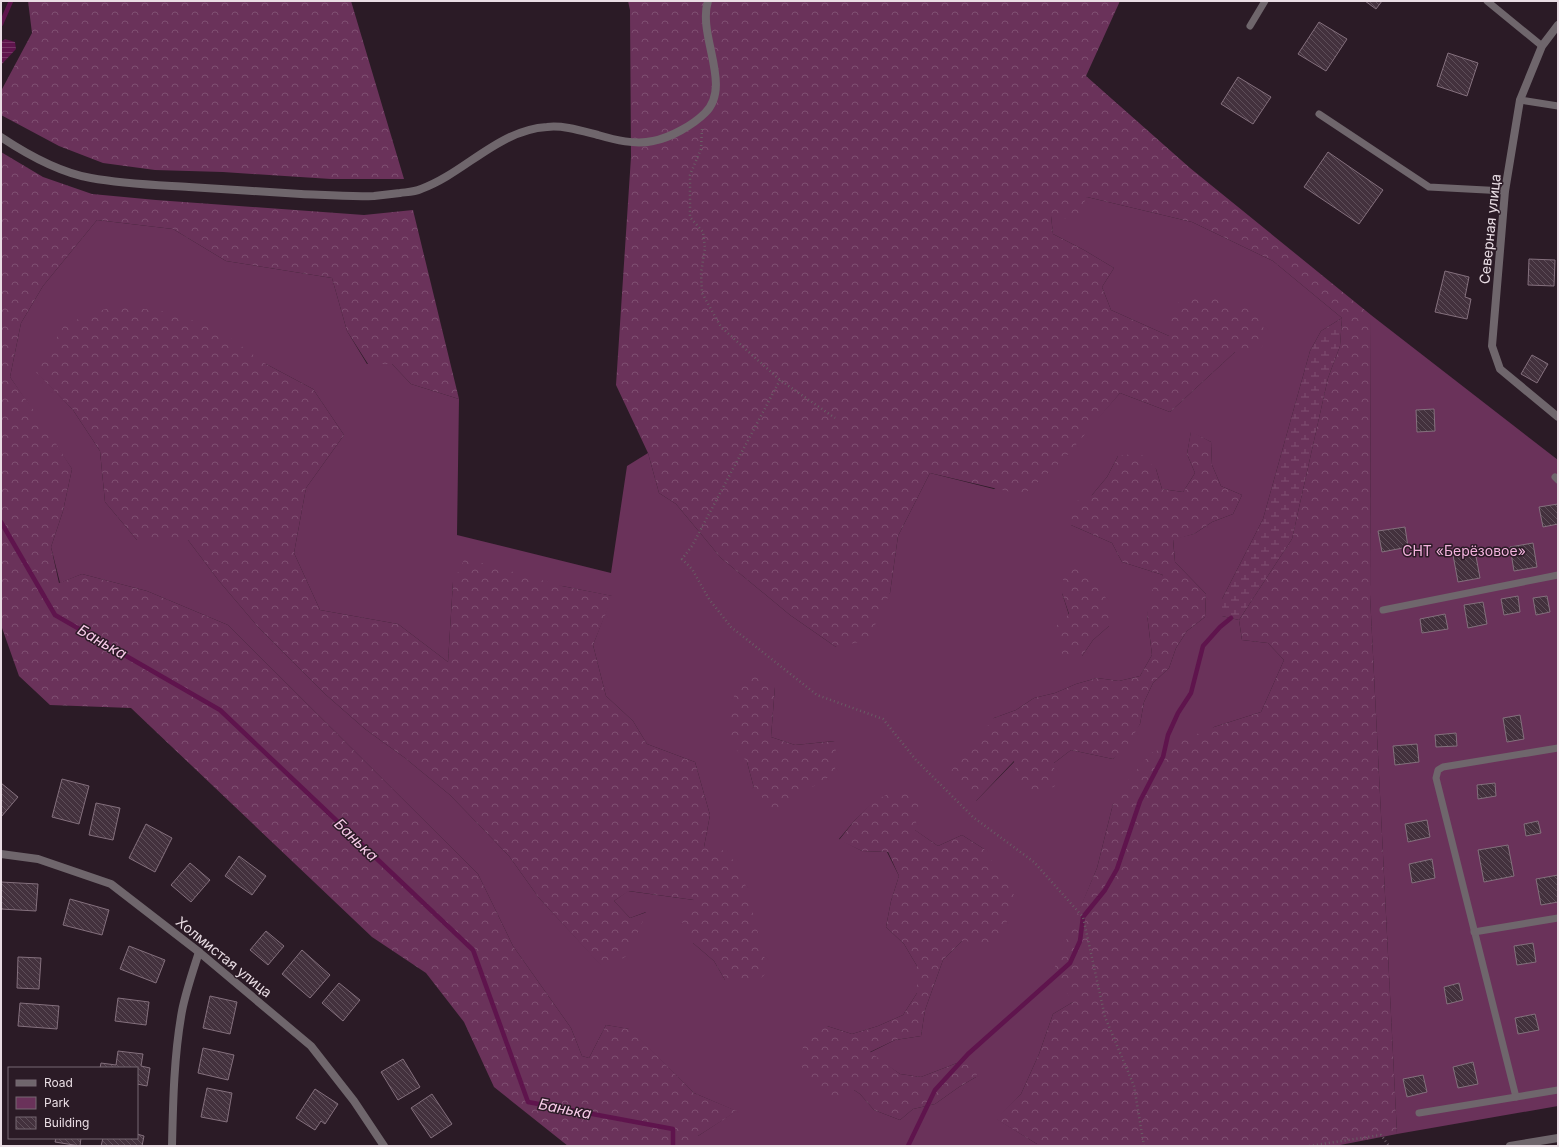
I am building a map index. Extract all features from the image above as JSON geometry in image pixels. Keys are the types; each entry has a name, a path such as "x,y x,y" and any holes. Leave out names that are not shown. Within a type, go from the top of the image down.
{"street":[{"path":"1,137 46,163 89,178 157,185 284,193 374,196 419,190 451,175 487,150 519,132 548,126 634,142 654,141 679,132 708,111 716,93 715,67 707,36 705,9 708,1"},
{"name":"Северная улица","path":"1558,25 1542,46 1520,100 1505,191 1492,346 1500,369 1558,417"},
{"name":"Холмистая улица","path":"1,854 38,859 111,884 199,952 311,1046 354,1101 384,1146"},
{"path":"172,1146 173,1103 182,1011 199,952"},
{"path":"1510,1146 1558,1138"}],"lane":[{"path":"1250,26 1265,1"},
{"path":"1487,1 1542,46"},
{"path":"1520,100 1558,106"},
{"path":"1320,114 1429,187 1505,191"},
{"path":"1383,610 1558,575"},
{"path":"1516,1097 1436,778 1438,770 1443,767 1558,748"},
{"path":"1474,932 1558,918"},
{"path":"1419,1113 1558,1090"}],"path":[{"path":"697,120 703,131 702,150 690,175 690,217 703,232 705,248 702,272 702,293 721,327 780,380 835,418"},
{"path":"780,380 692,546 682,559 692,569 710,599 731,627 817,695 883,719 916,760 973,817 1034,862 1083,917 1105,1017 1134,1086 1144,1146"},
{"path":"1309,1146 1381,1135 1389,1146"}],"green space":[{"path":"28,1 351,1 404,179 331,179 223,172 155,170 103,163 59,146 1,115 1,91 32,33"},
{"path":"628,1 1120,1 1086,76 1190,168 1371,315 1370,595 1397,1134 1335,1146 1037,1146 1037,1144 996,1119 1021,1094 1039,1054 1053,1014 1073,1002 1053,971 1097,868 1113,804 1125,784 1151,753 1214,727 1261,712 1284,660 1268,643 1242,640 1239,620 1292,539 1328,378 1340,346 1342,318 1273,261 1192,222 1087,197 1075,220 1051,216 1053,234 1114,268 1102,287 1111,310 1169,336 1171,308 1193,292 1251,310 1264,318 1262,347 1235,352 1170,412 1120,393 1063,460 1023,495 930,473 898,536 890,593 868,640 836,647 790,615 721,558 676,504 659,493 648,453 616,385 631,157 630,10"},
{"path":"1,152 43,177 92,194 364,215 413,210 459,399 411,384 392,364 368,364 347,331 332,278 226,261 173,229 97,220 43,286 21,323 10,377 48,431 72,469 63,511 51,547 59,583 82,574 147,591 228,625 478,874 513,946 571,1028 582,1056 589,1058 606,1025 630,1029 694,1093 737,1111 698,1136 698,1146 568,1146 494,1087 464,1022 426,973 372,937 131,708 50,705 19,676 1,625"},
{"path":"1087,197 1192,222 1273,261 1342,318 1321,331 1310,351 1263,519 1222,599 1222,616 1239,620 1242,640 1268,643 1284,660 1261,712 1214,727 1113,804 1097,868 1080,909 1073,1002 1053,1014 1039,1054 1021,1094 997,1119 1037,1144 1037,1146 698,1146 698,1136 736,1111 694,1093 629,1029 606,1025 589,1058 582,1056 571,1028 513,946 478,874 228,625 147,591 82,574 60,583 51,547 63,511 72,469 10,377 21,323 43,286 97,220 173,229 226,261 332,278 347,331 367,364 392,364 411,384 459,399 457,535 611,573 627,466 648,453 659,493 676,504 721,558 790,615 836,647 890,593 898,536 930,473 994,489 1096,420 1120,393 1170,412 1235,352 1169,336 1111,310 1102,287 1114,268 1053,234 1051,216","holes":["266,364 313,389 344,435 306,488 294,553 320,610 398,624 448,662 453,582 562,586 612,596 593,645 606,696 633,721 647,744 695,762 710,815 704,847 725,980 714,961 693,943 694,900 628,891 614,901 630,918 646,912 603,967 539,898 509,856 450,795 405,758 365,729 325,694 259,628 219,581 188,540 137,540 105,502 100,451 73,410 37,372","1191,432 1211,442 1212,465 1221,486 1242,495 1233,514 1212,522 1194,534 1173,539 1175,562 1206,594 1205,617 1187,631 1176,648 1169,668 1153,683 1144,702 1140,724 1113,759 1071,750 1054,763 1015,761 976,801 994,718 1016,710 1034,698 1055,693 1076,684 1097,678 1119,681 1140,676 1152,655 1147,614 1163,575 1122,562 1112,543 1071,525 1107,477 1118,456 1156,469 1162,489 1183,492 1195,473 1187,454","1062,593 1109,626 1093,640 1082,656","775,686 771,737 795,745 835,741 754,788 747,762","874,802 938,846 962,835 984,849 962,941 943,960 925,1010 921,1036 895,1040 869,1053 900,1074 921,1077 957,1063 976,1077 935,1104 913,1109 900,1120 874,1110 860,1094 854,1090 827,1026 852,1034 878,1026 903,1015 917,993 917,966 904,944 886,927 891,901 899,876 887,852 862,851 839,839 855,820"]},
{"path":"116,305 167,312 218,329 266,364 313,389 344,435 306,488 294,553 320,610 398,624 448,662 453,582 465,558 562,586 613,596 593,645 606,696 633,721 647,744 695,762 710,815 704,847 726,851 742,872 768,971 756,983 725,980 714,961 693,943 682,922 694,900 629,891 614,901 630,918 647,912 627,956 603,968 539,898 509,856 450,795 405,758 365,729 325,694 259,628 219,581 188,540 137,540 105,502 100,451 73,410 36,372 65,324"},
{"name":"СНТ «Берёзовое»","path":"1371,315 1558,460 1558,1106 1397,1134 1370,595"},
{"path":"1342,318 1340,346 1328,378 1292,539 1239,620 1222,616 1222,599 1263,519 1310,351 1321,331"},
{"path":"1191,431 1211,442 1212,465 1221,486 1242,495 1233,514 1212,522 1194,534 1173,540 1175,562 1206,594 1205,617 1187,631 1176,648 1169,668 1153,683 1144,702 1140,724 1129,743 1113,759 1071,750 1054,763 1055,786 1036,795 1019,783 1014,761 976,801 954,783 951,771 994,718 1016,710 1034,698 1055,693 1076,684 1097,678 1119,681 1140,676 1152,655 1147,614 1150,593 1163,575 1122,562 1112,543 1071,525 1072,503 1092,495 1107,477 1118,456 1140,453 1156,469 1162,489 1183,492 1195,473 1187,454"},
{"path":"1086,568 1110,604 1109,626 1093,640 1082,656 1062,654 1054,628 1069,614 1062,593 1064,569"},
{"path":"755,669 775,686 771,737 795,745 836,741 835,773 773,811 754,788 747,762 729,741 729,714 736,689"},
{"path":"898,789 919,803 915,830 938,846 962,835 984,849 1014,895 1007,921 993,944 962,941 943,960 925,1010 921,1036 895,1040 870,1052 900,1074 921,1077 957,1063 979,1067 976,1077 935,1104 913,1109 900,1120 874,1110 860,1094 854,1090 842,1098 817,1091 802,1070 803,1041 827,1026 852,1034 878,1026 903,1015 917,993 917,966 904,944 886,927 891,901 899,876 888,852 862,851 839,840 855,820 874,801"}],"shaded area":[{"path":"5,39 15,42 16,49 1,65 1,42"}],"building":[{"path":"1365,1 1382,1 1376,9"},
{"path":"1319,22 1347,39 1326,71 1298,54"},
{"path":"1448,53 1478,63 1467,96 1437,86"},
{"path":"1238,77 1271,97 1253,124 1221,104"},
{"path":"1328,152 1383,190 1359,224 1304,187"},
{"path":"1529,259 1555,260 1554,286 1528,285"},
{"path":"1445,271 1469,277 1465,297 1471,299 1467,319 1435,312"},
{"path":"1532,355 1548,364 1537,383 1521,374"},
{"path":"1434,409 1435,431 1417,432 1416,410"},
{"path":"1558,504 1558,524 1543,527 1539,507"},
{"path":"1405,527 1408,547 1382,552 1378,531"},
{"path":"1533,543 1537,567 1514,571 1510,547"},
{"path":"1475,551 1480,578 1458,582 1453,555"},
{"path":"1518,596 1520,612 1504,615 1501,599"},
{"path":"1547,596 1550,612 1536,615 1533,598"},
{"path":"1483,602 1487,624 1468,628 1464,605"},
{"path":"1445,614 1448,629 1422,633 1420,619"},
{"path":"1520,715 1524,739 1507,742 1503,718"},
{"path":"1456,733 1457,746 1436,747 1435,735"},
{"path":"1417,744 1419,762 1395,765 1393,746"},
{"path":"62,779 89,786 79,824 52,817"},
{"path":"1,783 18,797 1,817"},
{"path":"1495,783 1496,796 1478,799 1477,785"},
{"path":"96,803 120,808 113,840 89,835"},
{"path":"1427,820 1430,837 1408,842 1405,824"},
{"path":"1538,821 1541,833 1526,836 1524,824"},
{"path":"146,824 172,838 155,872 129,858"},
{"path":"1508,845 1514,876 1484,882 1478,850"},
{"path":"239,856 266,876 252,895 225,876"},
{"path":"1432,859 1435,878 1412,883 1409,864"},
{"path":"190,863 210,880 191,902 171,885"},
{"path":"1558,875 1558,902 1541,905 1536,879"},
{"path":"1,882 38,884 36,911 1,909"},
{"path":"70,899 109,910 102,935 63,925"},
{"path":"266,931 284,946 268,965 250,950"},
{"path":"1533,943 1536,962 1517,965 1514,946"},
{"path":"129,946 165,960 156,983 120,969"},
{"path":"302,950 330,975 310,998 282,974"},
{"path":"18,957 41,958 39,989 17,988"},
{"path":"339,983 360,1000 343,1021 322,1003"},
{"path":"1459,983 1463,1000 1447,1004 1444,987"},
{"path":"210,996 237,1002 230,1034 203,1028"},
{"path":"118,998 149,1002 146,1025 115,1021"},
{"path":"20,1003 59,1006 57,1029 18,1026"},
{"path":"1535,1014 1539,1030 1518,1034 1515,1018"},
{"path":"203,1048 234,1055 228,1080 198,1073"},
{"path":"118,1051 143,1054 141,1066 150,1068 147,1086 138,1084 138,1067 100,1067 101,1063 116,1065"},
{"path":"403,1059 420,1087 398,1100 381,1072"},
{"path":"1473,1062 1478,1084 1458,1088 1453,1067"},
{"path":"1423,1075 1427,1092 1407,1097 1403,1079"},
{"path":"207,1088 232,1093 227,1122 201,1117"},
{"path":"315,1089 338,1104 325,1124 321,1121 315,1130 296,1118"},
{"path":"432,1094 452,1124 431,1138 411,1108"},
{"path":"138,1134 144,1136 142,1146 101,1146 103,1139 138,1139"},
{"path":"56,1139 81,1139 80,1146 55,1142"}],"waterway":[{"name":"Банька","path":"1,24 11,1"},
{"name":"Банька","path":"1,522 55,615 220,710 473,950 528,1102 673,1129 673,1146"},
{"path":"908,1146 935,1090 968,1054 1070,963 1080,941 1083,917 1105,890 1117,869 1140,801 1163,757 1168,735 1178,713 1191,693 1203,646 1220,627 1231,618"}]}
